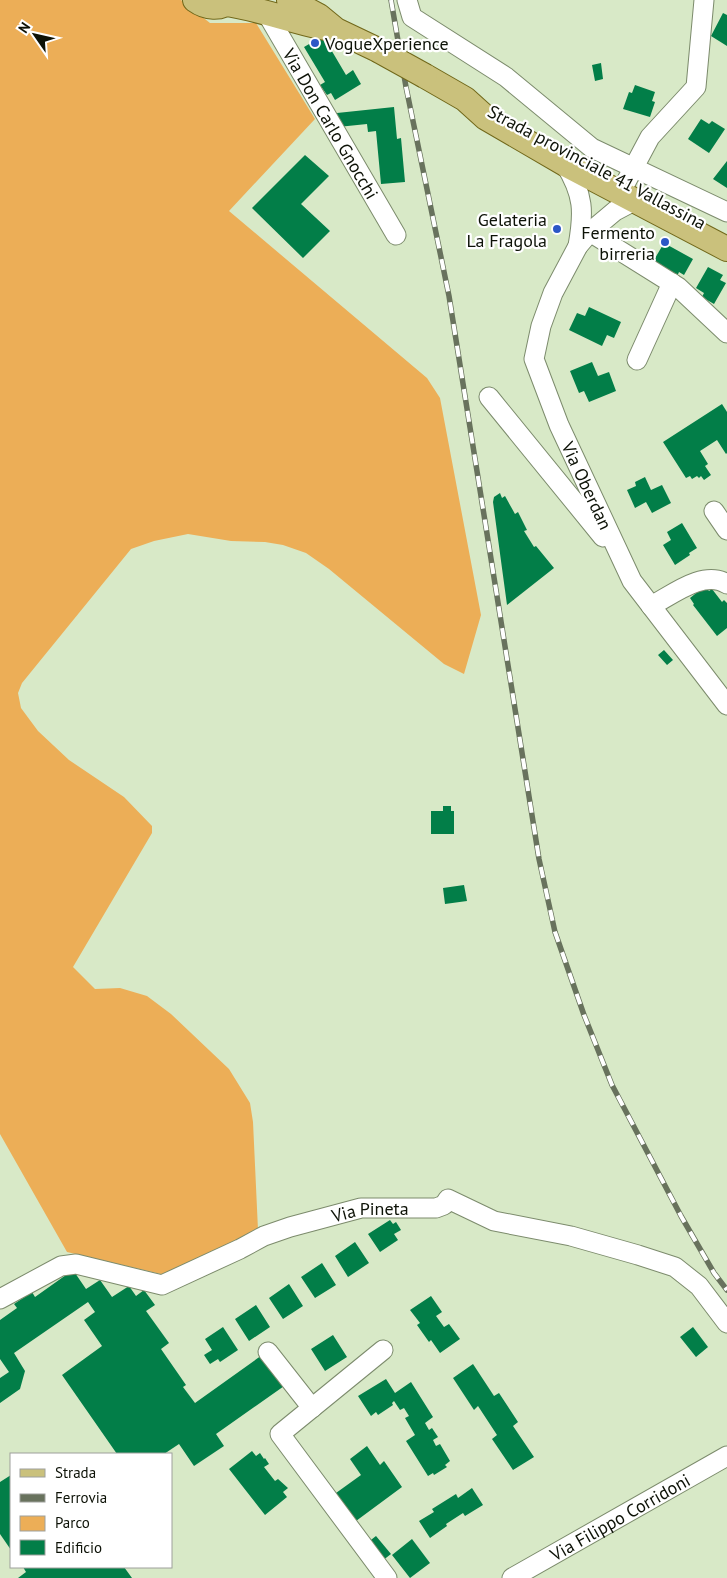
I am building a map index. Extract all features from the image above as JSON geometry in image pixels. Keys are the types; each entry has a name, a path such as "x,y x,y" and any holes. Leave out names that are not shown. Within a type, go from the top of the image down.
{"main road":[{"name":"Strada provinciale 41 Vallassina","path":"195,0 205,6 216,7 229,2 336,30"},
{"name":"Strada provinciale 41 Vallassina","path":"289,0 319,16 336,30 378,50 465,99 486,118 566,164 631,184 727,238"},
{"name":"Strada provinciale 41 Vallassina","path":"465,99 488,106 605,162 631,184 727,248"}],"street":[{"path":"407,0 412,17 506,77 592,148 605,162 650,137 696,87 704,0"},
{"name":"Via Don Carlo Gnocchi","path":"266,12 396,235"},
{"path":"650,137 631,184 727,212"},
{"name":"Via Oberdan","path":"566,164 576,184 581,202 584,239"},
{"name":"Via Oberdan","path":"631,184 621,207 584,239 550,302 541,326 534,359 559,425 632,581 727,705"},
{"path":"584,239 672,283 727,332"},
{"path":"637,360 672,283"},
{"path":"489,397 622,559"},
{"path":"714,511 727,530"},
{"path":"651,606 702,579 719,578 727,584"},
{"name":"Via Pineta","path":"0,1299 61,1266 76,1264 162,1285 264,1236 290,1226 361,1208 436,1208 444,1205 448,1199 494,1221 570,1236 675,1267 699,1286 727,1323"},
{"path":"383,1350 280,1434 387,1578"},
{"path":"268,1352 312,1408"},
{"name":"Via Filippo Corridoni","path":"512,1578 727,1456"}],"green space":[{"path":"0,0 181,0 210,23 256,23 315,119 229,211 427,378 440,398 481,615 464,674 444,664 329,569 306,553 283,545 265,542 231,541 188,534 154,541 131,549 22,683 18,693 21,708 38,731 69,760 124,797 152,826 152,833 73,967 95,989 120,988 147,996 171,1014 229,1069 250,1103 253,1122 258,1230 165,1275 67,1252 0,1134"}],"building":[{"path":"723,13 727,15 727,46 711,36"},
{"path":"323,36 346,75 353,70 361,84 335,100 331,93 327,95 320,85 325,82 304,47"},
{"path":"601,63 603,79 595,81 592,65"},
{"path":"635,85 655,92 652,101 655,102 650,117 623,109 629,92 632,93"},
{"path":"394,107 397,139 401,138 405,182 381,184 376,131 368,132 367,124 338,127 337,113"},
{"path":"701,119 709,124 712,121 725,129 709,153 688,139"},
{"path":"305,155 329,176 301,204 330,231 303,258 252,208"},
{"path":"727,161 727,188 713,179"},
{"path":"664,243 693,259 684,275 679,272 676,279 651,265"},
{"path":"708,267 723,275 720,280 726,283 714,304 702,297 704,293 696,288"},
{"path":"589,307 621,322 614,338 607,335 602,346 569,330 577,313 585,316"},
{"path":"592,362 598,376 609,372 616,391 589,402 584,391 579,393 570,371"},
{"path":"722,404 727,412 727,453 717,440 700,451 708,464 705,466 711,475 704,480 701,476 692,479 690,476 686,478 663,442"},
{"path":"645,477 651,490 662,485 671,503 652,513 646,502 635,508 627,490 636,486 635,482"},
{"path":"500,493 502,498 505,496 515,514 518,512 527,530 524,531 534,547 536,546 554,568 507,605 493,502 494,497"},
{"path":"682,523 697,548 675,565 663,545 671,540 667,532"},
{"path":"705,586 709,591 712,589 722,602 724,600 727,603 727,628 717,636 693,605 690,598"},
{"path":"664,650 673,660 667,665 658,655"},
{"path":"443,806 451,806 451,811 454,811 454,834 431,834 431,811 443,811"},
{"path":"464,885 467,901 445,904 443,888"},
{"path":"390,1220 393,1224 396,1222 401,1230 394,1234 398,1240 380,1252 368,1234"},
{"path":"355,1242 369,1263 348,1277 335,1256"},
{"path":"322,1263 336,1285 315,1298 301,1277"},
{"path":"73,1270 86,1289 100,1280 112,1297 129,1286 136,1296 144,1290 155,1305 146,1311 169,1343 161,1349 186,1385 183,1387 195,1403 265,1353 287,1384 216,1434 224,1446 194,1466 179,1444 166,1453 116,1453 62,1375 102,1346 84,1320 95,1312 88,1302 14,1353 25,1371 20,1389 0,1403 0,1378 9,1372 0,1359 0,1320 17,1308 14,1304 32,1292 35,1297"},
{"path":"289,1284 303,1306 283,1319 269,1298"},
{"path":"431,1296 442,1312 436,1316 444,1327 449,1324 460,1339 440,1353 431,1340 429,1342 417,1325 420,1323 410,1310"},
{"path":"256,1305 270,1327 249,1341 235,1319"},
{"path":"223,1327 238,1350 220,1362 218,1359 210,1364 204,1355 212,1350 205,1339"},
{"path":"693,1327 708,1347 696,1357 680,1337"},
{"path":"333,1335 347,1357 325,1371 311,1349"},
{"path":"473,1364 494,1396 499,1393 518,1422 513,1426 534,1457 513,1470 492,1439 497,1435 478,1406 474,1410 453,1378"},
{"path":"386,1379 395,1393 411,1382 433,1417 425,1423 429,1430 432,1428 438,1437 433,1440 436,1446 440,1444 450,1461 445,1465 447,1467 434,1475 433,1473 428,1476 406,1441 415,1435 405,1418 409,1416 404,1408 400,1410 394,1401 393,1405 378,1415 376,1412 371,1416 358,1396"},
{"path":"367,1446 380,1465 384,1461 402,1487 356,1521 336,1493 361,1475 350,1459"},
{"path":"252,1451 256,1456 260,1453 265,1458 269,1464 264,1467 275,1481 278,1479 288,1488 283,1492 287,1497 265,1515 229,1469"},
{"path":"10,1476 10,1549 0,1534 0,1482"},
{"path":"472,1488 483,1505 465,1516 463,1513 430,1538 419,1521 434,1512 432,1509 456,1494 458,1498"},
{"path":"376,1536 391,1554 382,1561 367,1543"},
{"path":"412,1539 430,1563 410,1578 392,1555"},
{"path":"24,1568 125,1568 132,1578 18,1578 26,1572"}],"railway":[{"path":"391,0 406,87 449,296 539,859 555,932 584,1015 612,1085 681,1216 714,1273 727,1290"}],"place":[{"name":"VogueXperience","path":"315,43"},
{"name":"Gelateria La Fragola","path":"557,229"},
{"name":"Fermento birreria","path":"665,242"}]}
